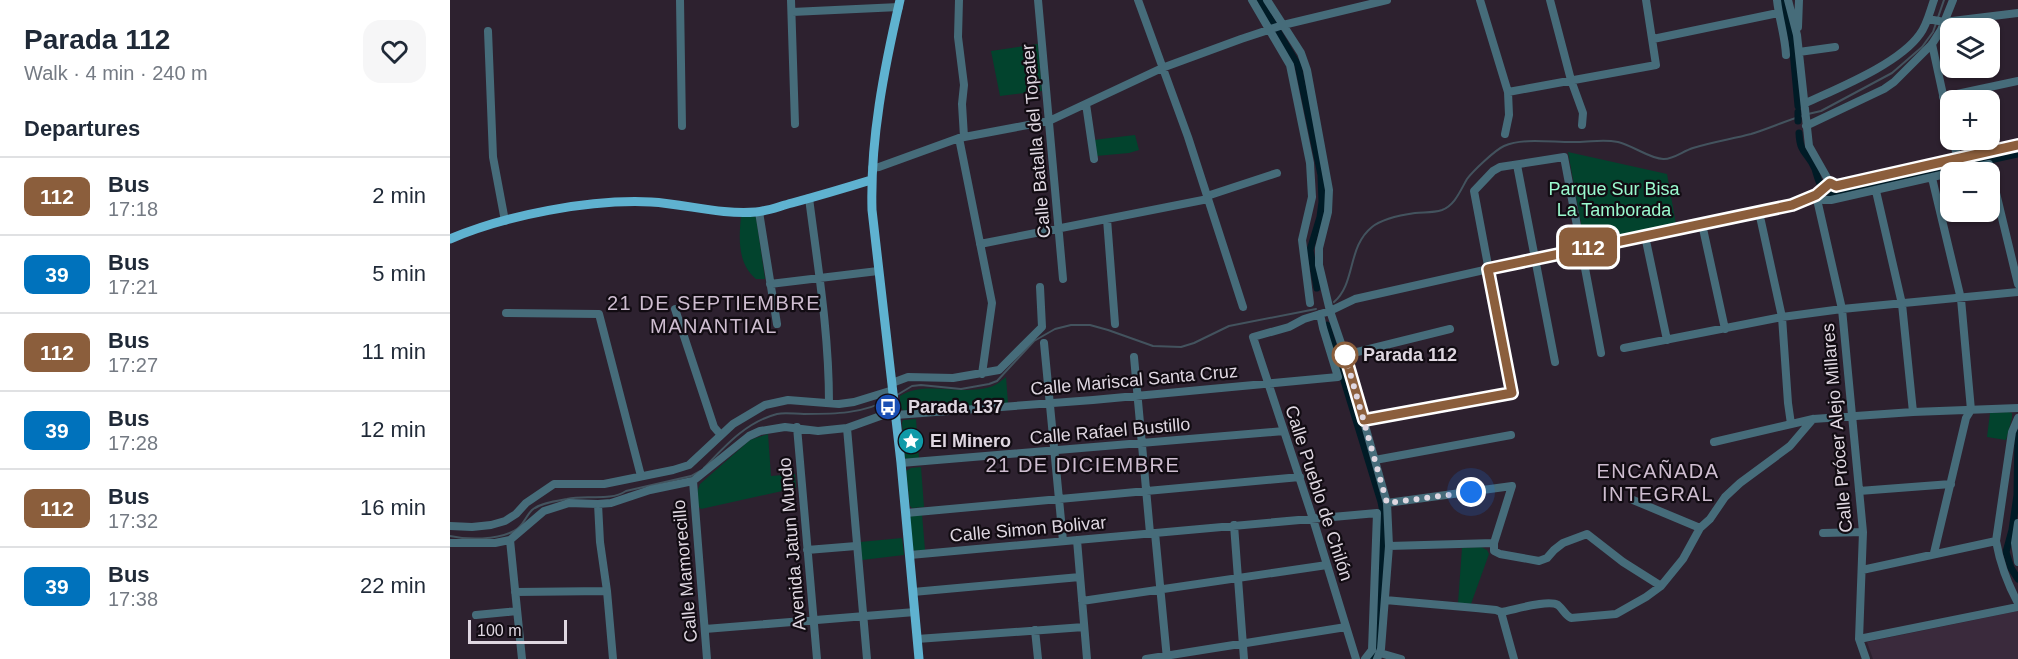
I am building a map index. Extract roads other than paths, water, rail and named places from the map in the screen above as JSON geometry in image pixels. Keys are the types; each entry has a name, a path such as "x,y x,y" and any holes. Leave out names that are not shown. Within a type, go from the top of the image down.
{"main road":[{"path":"900,3 881,99 871,180 878,271 896,415 919,659"},
{"path":"450,239 505,221 573,206 652,202 736,212 759,212 871,180"}],"street":[{"path":"680,0 682,126"},
{"path":"791,0 795,124"},
{"path":"959,0 958,37 964,85 962,138 992,303 982,374"},
{"name":"Calle Batalla del Topater","path":"1038,0 1063,279"},
{"path":"1138,0 1188,137 1243,307"},
{"path":"1252,0 1304,61 1328,180 1328,212 1318,256 1330,311 1345,355 1387,503 1389,546 1378,656 1401,659"},
{"path":"1267,0 1295,84 1310,164 1312,197 1302,240 1310,303"},
{"path":"872,168 962,138 1049,121 1162,68 1277,27 1387,0"},
{"path":"1480,0 1508,92 1509,115 1504,134"},
{"path":"1550,0 1583,113 1582,125"},
{"path":"1508,92 1656,65 1646,0"},
{"path":"1777,0 1778,13 1785,36 1786,55"},
{"path":"1788,0 1797,35 1809,146 1829,183 1836,186 2018,145"},
{"path":"1797,35 1801,0"},
{"path":"1934,0 1937,21 1932,44 1942,90"},
{"path":"1806,114 1850,83 1892,59 1937,21 1953,0"},
{"path":"792,12 900,3"},
{"path":"1653,39 1778,13"},
{"path":"1937,21 2018,13"},
{"path":"488,31 493,157 505,221"},
{"path":"1806,114 1884,89 1932,44"},
{"path":"1799,51 1835,47"},
{"path":"1976,90 2018,81"},
{"path":"1086,104 1094,159"},
{"path":"1956,150 1958,159"},
{"path":"1364,420 1512,393 1474,191 1494,171 1506,165 1564,157 1601,353"},
{"path":"1517,165 1555,362"},
{"path":"980,244 1059,230 1208,197 1277,173"},
{"path":"1819,193 1824,200 1831,200 1940,176"},
{"path":"1932,178 1961,299 1971,410 1966,418 1934,554"},
{"path":"1320,314 1354,299 1582,248 1799,204 1819,193 1829,183"},
{"path":"1876,191 1902,304 1912,412"},
{"name":"Calle Prócer Alejo Millares","path":"1819,193 1842,309 1863,532 1859,639 1866,659"},
{"path":"809,198 828,350 829,403"},
{"path":"2000,210 2018,284"},
{"path":"759,212 777,324"},
{"path":"1759,212 1782,317 1791,424"},
{"path":"1107,219 1115,324"},
{"path":"1702,224 1725,329"},
{"path":"1645,236 1667,340"},
{"path":"770,284 878,271"},
{"path":"450,526 472,527 505,521 516,514 526,502 554,484 604,484 689,465 720,434 765,405 777,401 854,402 893,392 908,377 953,378 999,370 1042,327 1040,287"},
{"path":"1624,348 1782,317 2018,292"},
{"path":"675,309 714,427 720,434"},
{"path":"506,313 599,314 641,476"},
{"name":"Calle Pueblo de Chilón","path":"1320,314 1289,327 1253,337 1300,477 1356,659"},
{"name":"Calle Mariscal Santa Cruz","path":"693,482 749,436 771,428 797,427 818,431 847,428 886,414 1137,396 1338,377 1320,314"},
{"path":"1345,355 1450,328"},
{"path":"1044,343 1063,541"},
{"path":"1134,357 1146,491 1167,657"},
{"path":"1714,442 1812,419 2018,408"},
{"path":"1859,639 2018,605 2005,576 1996,541 2018,418"},
{"path":"1385,600 1501,612 1550,602 1559,606 1571,618 1616,614 1660,586 1683,559 1700,528 1710,519 1725,497 1790,446 1812,419"},
{"name":"Avenida Jatun Mundo","path":"797,427 817,659"},
{"path":"847,428 867,659"},
{"name":"Calle Rafael Bustillo","path":"901,463 1284,431"},
{"path":"1375,460 1511,435"},
{"path":"906,513 1300,477"},
{"path":"450,543 487,544 510,540 544,511 569,502 611,503 650,490 693,482"},
{"name":"Calle Mamorecillo","path":"693,482 707,659"},
{"path":"1859,491 1951,484"},
{"path":"1387,503 1512,486 1494,543 1494,551 1539,561 1547,558 1563,543 1587,534 1623,562 1660,586"},
{"path":"1633,501 1700,528"},
{"path":"598,504 613,659"},
{"path":"1244,659 1234,525 1377,513 1371,650 1365,659"},
{"path":"2018,523 2015,543 2018,562"},
{"name":"Calle Simon Bolivar","path":"910,555 1234,525"},
{"path":"1823,533 1863,532"},
{"path":"510,540 522,659"},
{"path":"1077,540 1087,659"},
{"path":"1862,570 1996,541"},
{"path":"1389,546 1494,543"},
{"path":"807,550 856,546"},
{"path":"1082,601 1327,565"},
{"path":"913,592 1080,577"},
{"path":"515,592 607,591"},
{"path":"476,615 517,611"},
{"path":"705,629 915,612"},
{"path":"1501,612 1514,659"},
{"path":"917,639 1084,627"},
{"path":"1146,659 1346,627"},
{"path":"1035,630 1038,659"}],"waterway":[{"path":"1259,0 1298,65 1321,175 1320,217 1310,250 1317,288"},
{"path":"1783,0 1782,5 1792,40 1798,106"},
{"path":"1808,114 1821,111 1892,73 1922,47 1933,32 1944,0"},
{"path":"1798,112 1798,121"},
{"path":"1334,302 1346,285 1359,244 1372,227 1392,217 1435,212 1447,208 1474,171 1504,146 1530,141 1612,141 1659,159 1668,159 1693,148 1751,134 1802,116"},
{"path":"1799,133 1801,146 1812,163 1823,189 1835,194 2018,154"},
{"path":"897,395 912,386 961,389 997,381 1034,341 1055,329 1071,325 1090,325 1153,346 1181,347 1229,326 1316,309"},
{"path":"1327,325 1384,517 1376,649 1372,659"},
{"path":"704,468 737,436 766,418 783,413 848,412 869,408 889,399"},
{"path":"2018,433 2017,495 2006,552 2011,568 2018,579"},
{"path":"450,536 474,539 507,534 517,529 532,510 544,504 574,498 612,496 691,476 700,471"}],"place":[{"name":"Parada 112","path":"1345,355"},
{"name":"Parada 137","path":"888,407"},
{"name":"El Minero","path":"911,441"}],"district":[{"name":"21 DE SEPTIEMBRE MANANTIAL","path":"714,314"},
{"name":"21 DE DICIEMBRE","path":"1083,465"},
{"name":"ENCAÑADA INTEGRAL","path":"1658,482"}],"park label":[{"name":"Parque Sur Bisa La Tamborada","path":"1614,199"}]}
